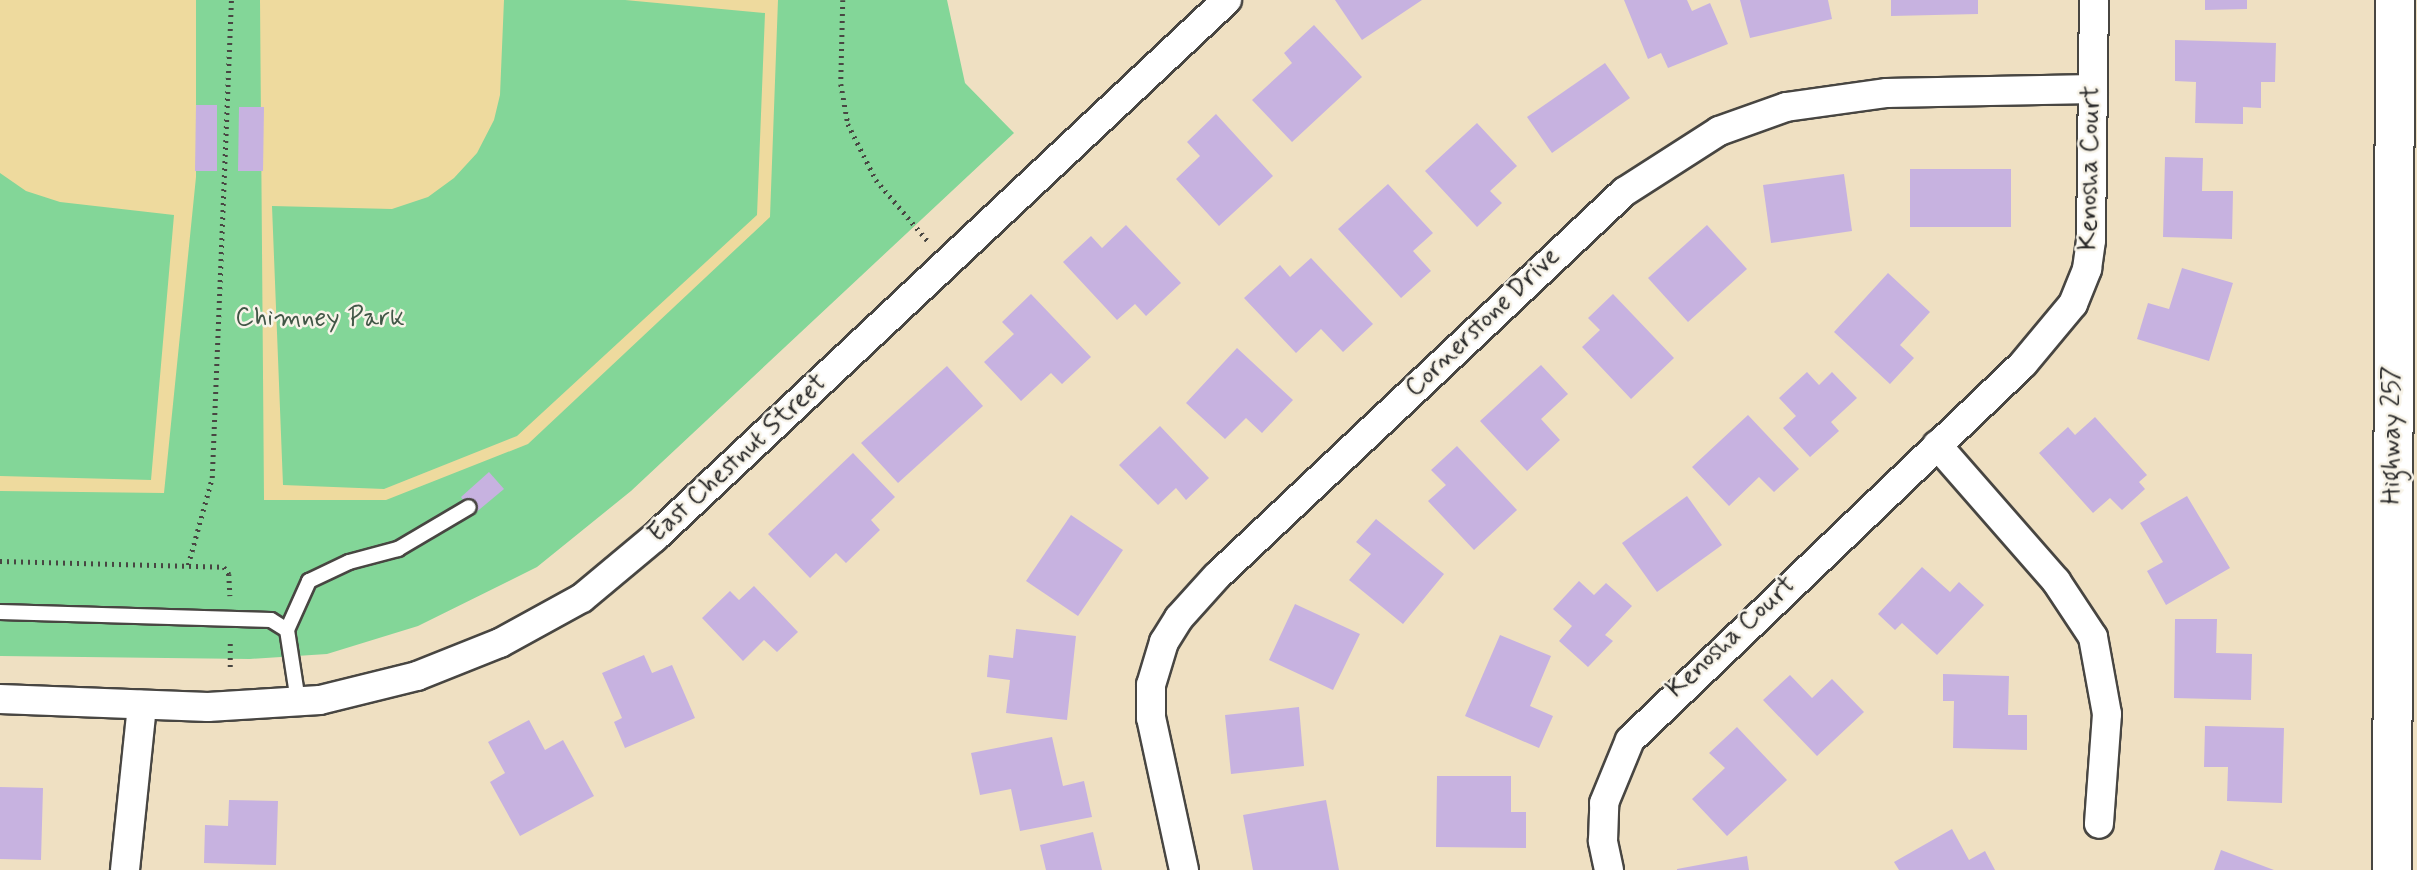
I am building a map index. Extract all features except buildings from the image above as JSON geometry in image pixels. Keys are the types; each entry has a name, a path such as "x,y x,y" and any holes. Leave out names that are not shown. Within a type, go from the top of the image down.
{"main road":[{"name":"Highway 257","path":"2392,870 2395,0"}],"street":[{"name":"East Chestnut Street","path":"0,699 142,705 298,701 368,690 416,676 500,643 582,598 653,538 1227,0"},
{"name":"Kenosha Court","path":"1609,870 1603,841 1604,803 1630,740 2023,364 2073,304 2087,269 2091,240 2094,0"},
{"name":"Cornerstone Drive","path":"1184,870 1151,718 1151,685 1164,642 1179,618 1217,576 1624,192 1719,131 1786,107 1887,93 2093,89"},
{"path":"1937,445 2056,581 2093,637 2107,713 2099,824"},
{"path":"125,870 142,705"}],"lane":[{"path":"298,701 287,630 309,581 349,562 398,549 469,507"},
{"path":"0,612 271,620 287,630"}],"path":[{"path":"188,565 212,478 230,0"},
{"path":"843,0 842,95 859,150 894,204 948,262"},
{"path":"0,561 188,565 228,570 230,667"}],"green space":[{"name":"Chimney Park","path":"0,0 947,0 965,83 1014,133 631,491 537,567 418,626 327,654 250,659 0,656"}],"sand":[{"path":"0,0 196,0 196,177 164,493 0,491 0,476 151,480 174,215 60,202 26,191 0,173"},
{"path":"260,0 504,0 500,95 494,120 477,153 454,178 428,197 392,209 272,206 283,485 384,489 517,436 757,215 765,13 625,0 778,0 770,217 528,444 386,500 264,500"}]}
